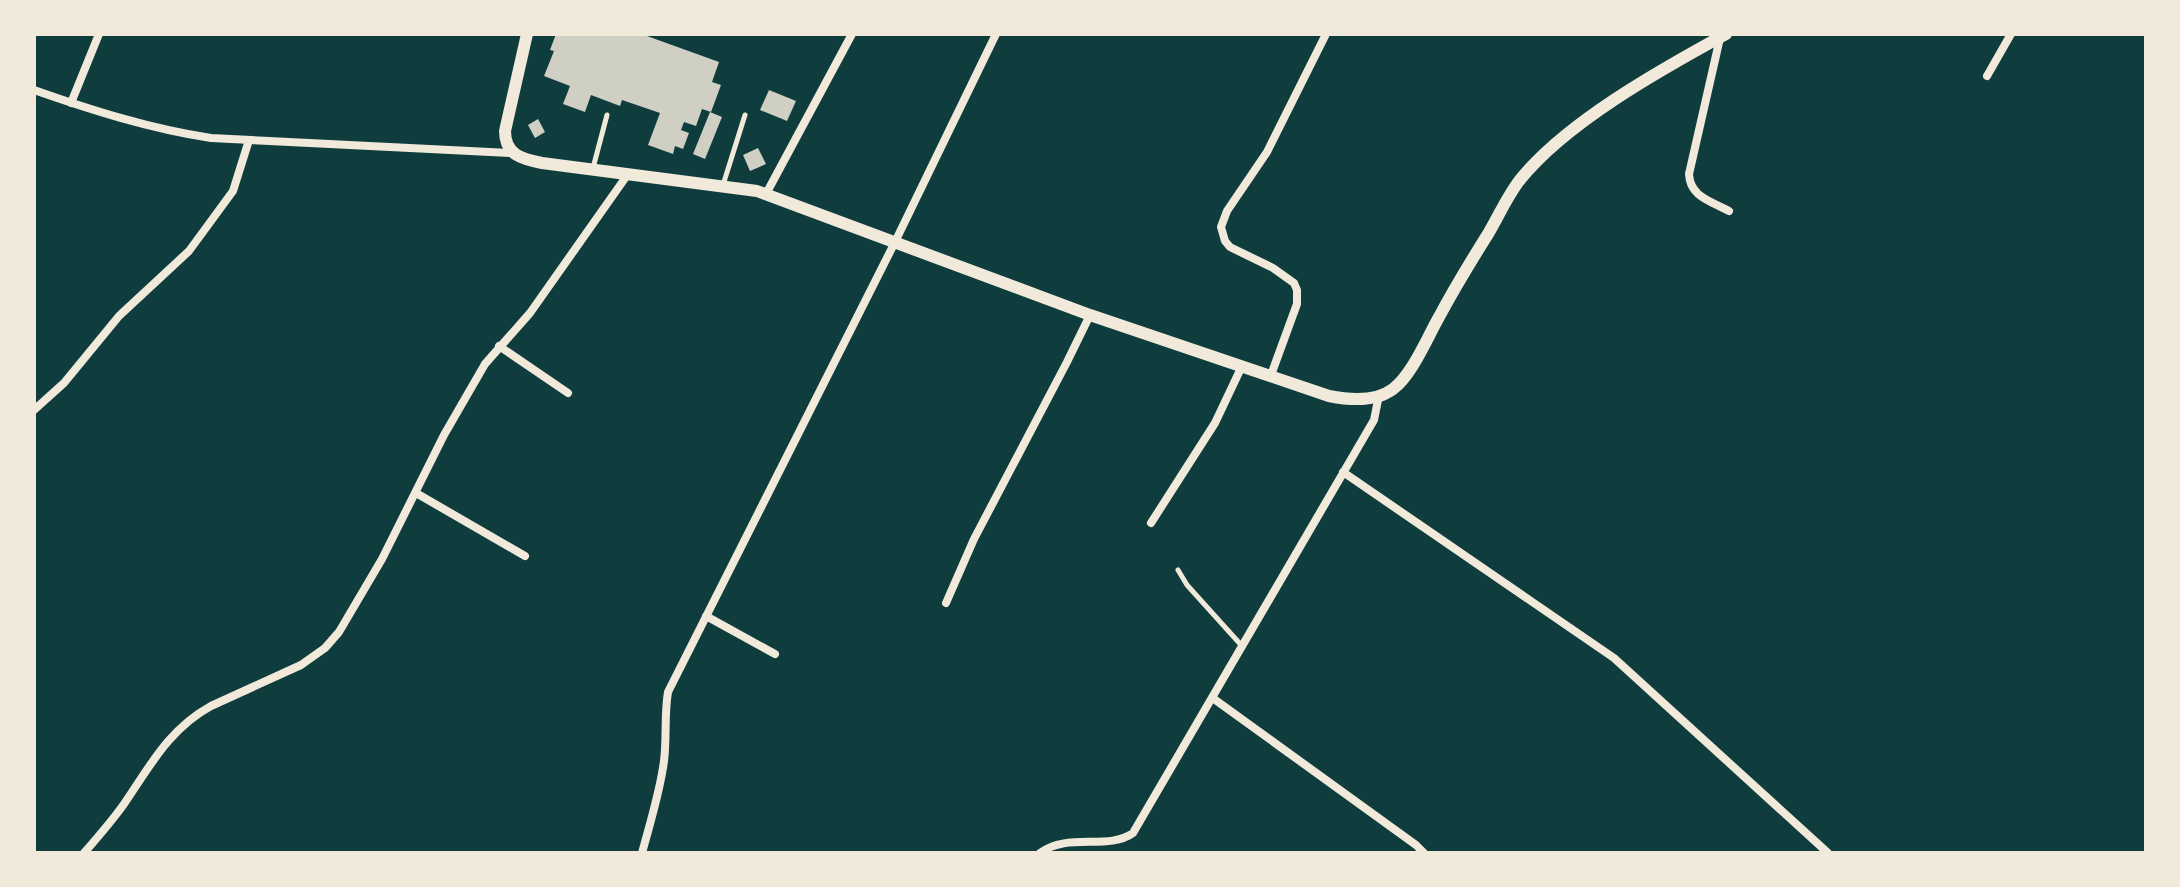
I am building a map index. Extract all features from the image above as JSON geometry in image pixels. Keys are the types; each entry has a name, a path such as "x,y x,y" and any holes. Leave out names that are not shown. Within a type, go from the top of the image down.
{"street":[{"path":"71,103 99,34"},
{"path":"512,153 507,146 505,131 527,34"},
{"path":"766,194 852,34"},
{"path":"642,853 663,773 668,692 895,242 996,34"},
{"path":"1271,375 1297,304 1297,290 1294,283 1273,268 1235,252 1225,241 1221,227 1227,211 1267,152 1326,34"},
{"path":"1987,76 2011,34"},
{"path":"34,90 88,109 190,134 249,140 512,153 542,163 766,194 1090,315 1344,399 1379,395 1393,389 1408,371 1518,182 1545,153 1635,88 1723,36"},
{"path":"1723,36 1689,184 1697,194 1729,211"},
{"path":"34,410 64,383 119,316 189,251 233,191 249,140"},
{"path":"84,853 124,805 164,744 197,713 301,665 325,648 339,632 469,390 499,346 530,313 628,174"},
{"path":"946,603 974,539 1090,315"},
{"path":"499,346 568,393"},
{"path":"1151,523 1215,423 1242,366"},
{"path":"1040,853 1076,841 1126,839 1133,833 1214,699 1374,420 1379,395"},
{"path":"1343,472 1614,658 1828,853"},
{"path":"416,493 525,556"},
{"path":"706,616 775,654"},
{"path":"1214,699 1424,853"}],"lane":[{"path":"593,169 607,115"},
{"path":"723,186 745,115"},
{"path":"1178,570 1187,585 1243,647"}],"building":[{"path":"556,34 648,34 719,62 712,82 721,85 711,112 702,109 696,126 684,122 681,130 689,133 683,149 675,146 673,154 648,145 660,113 622,100 620,106 591,95 585,112 563,104 570,86 544,76 554,51 550,50"},
{"path":"769,90 796,101 787,121 760,110"},
{"path":"710,112 722,117 705,159 693,154"},
{"path":"538,119 545,132 535,138 528,125"},
{"path":"758,148 766,164 750,171 743,155"}]}
